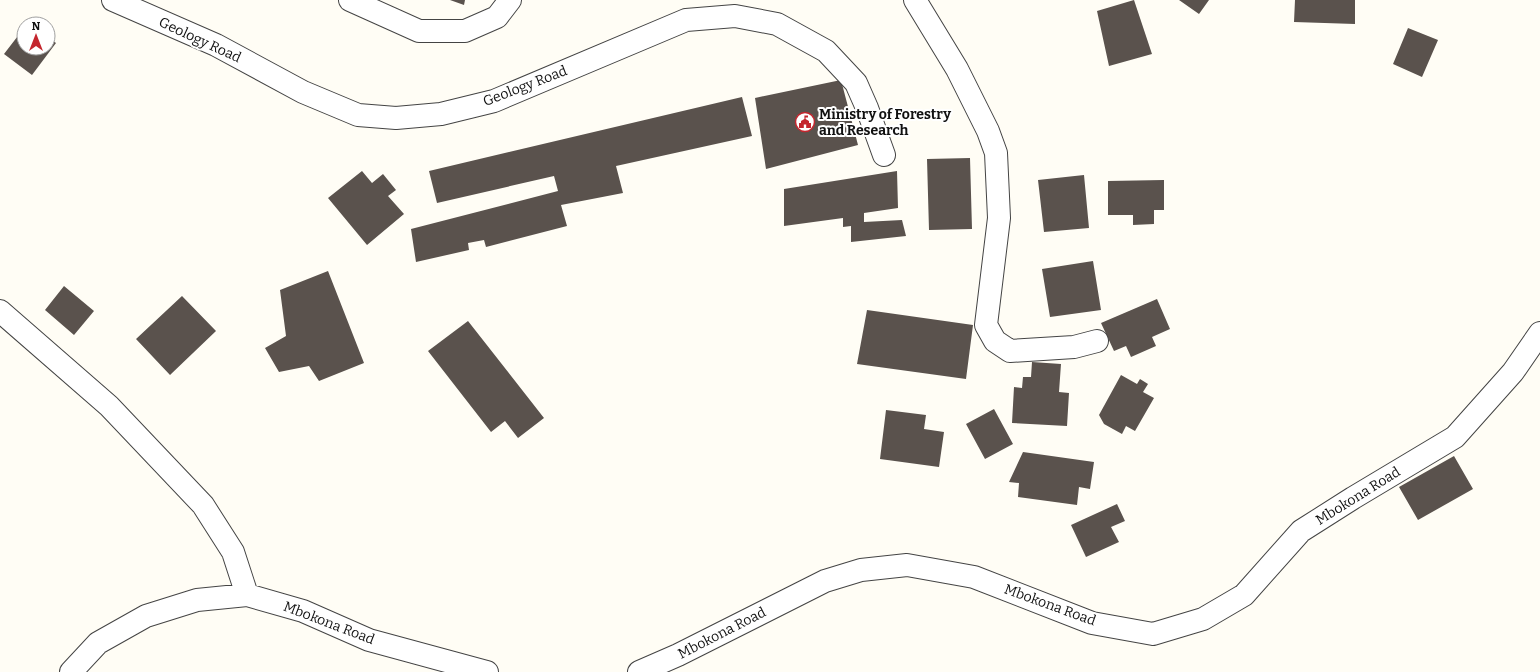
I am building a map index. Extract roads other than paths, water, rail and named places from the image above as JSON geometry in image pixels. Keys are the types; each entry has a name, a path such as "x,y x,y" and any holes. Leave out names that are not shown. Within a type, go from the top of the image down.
{"street":[{"name":"Geology Road","path":"113,0 216,45 303,92 358,115 396,118 441,114 494,101 686,20 735,16 777,24 826,51 856,83 884,155"},
{"path":"350,0 419,31 466,31 497,17 510,0"},
{"path":"915,0 957,69 988,131 996,152 1000,218 986,325 995,341 1010,351 1074,347 1097,341"},
{"path":"0,311 109,406 203,505 233,552 247,595"},
{"name":"Mbokona Road","path":"640,672 678,655 825,581 861,570 907,565 974,577 1092,623 1153,634 1203,619 1244,595 1301,532 1353,498 1455,436 1513,372 1540,333"},
{"name":"Mbokona Road","path":"70,672 98,643 146,616 197,600 247,595 303,611 369,640 487,672"}],"place":[{"name":"Ministry of Forestry and Research","path":"805,122"}]}
